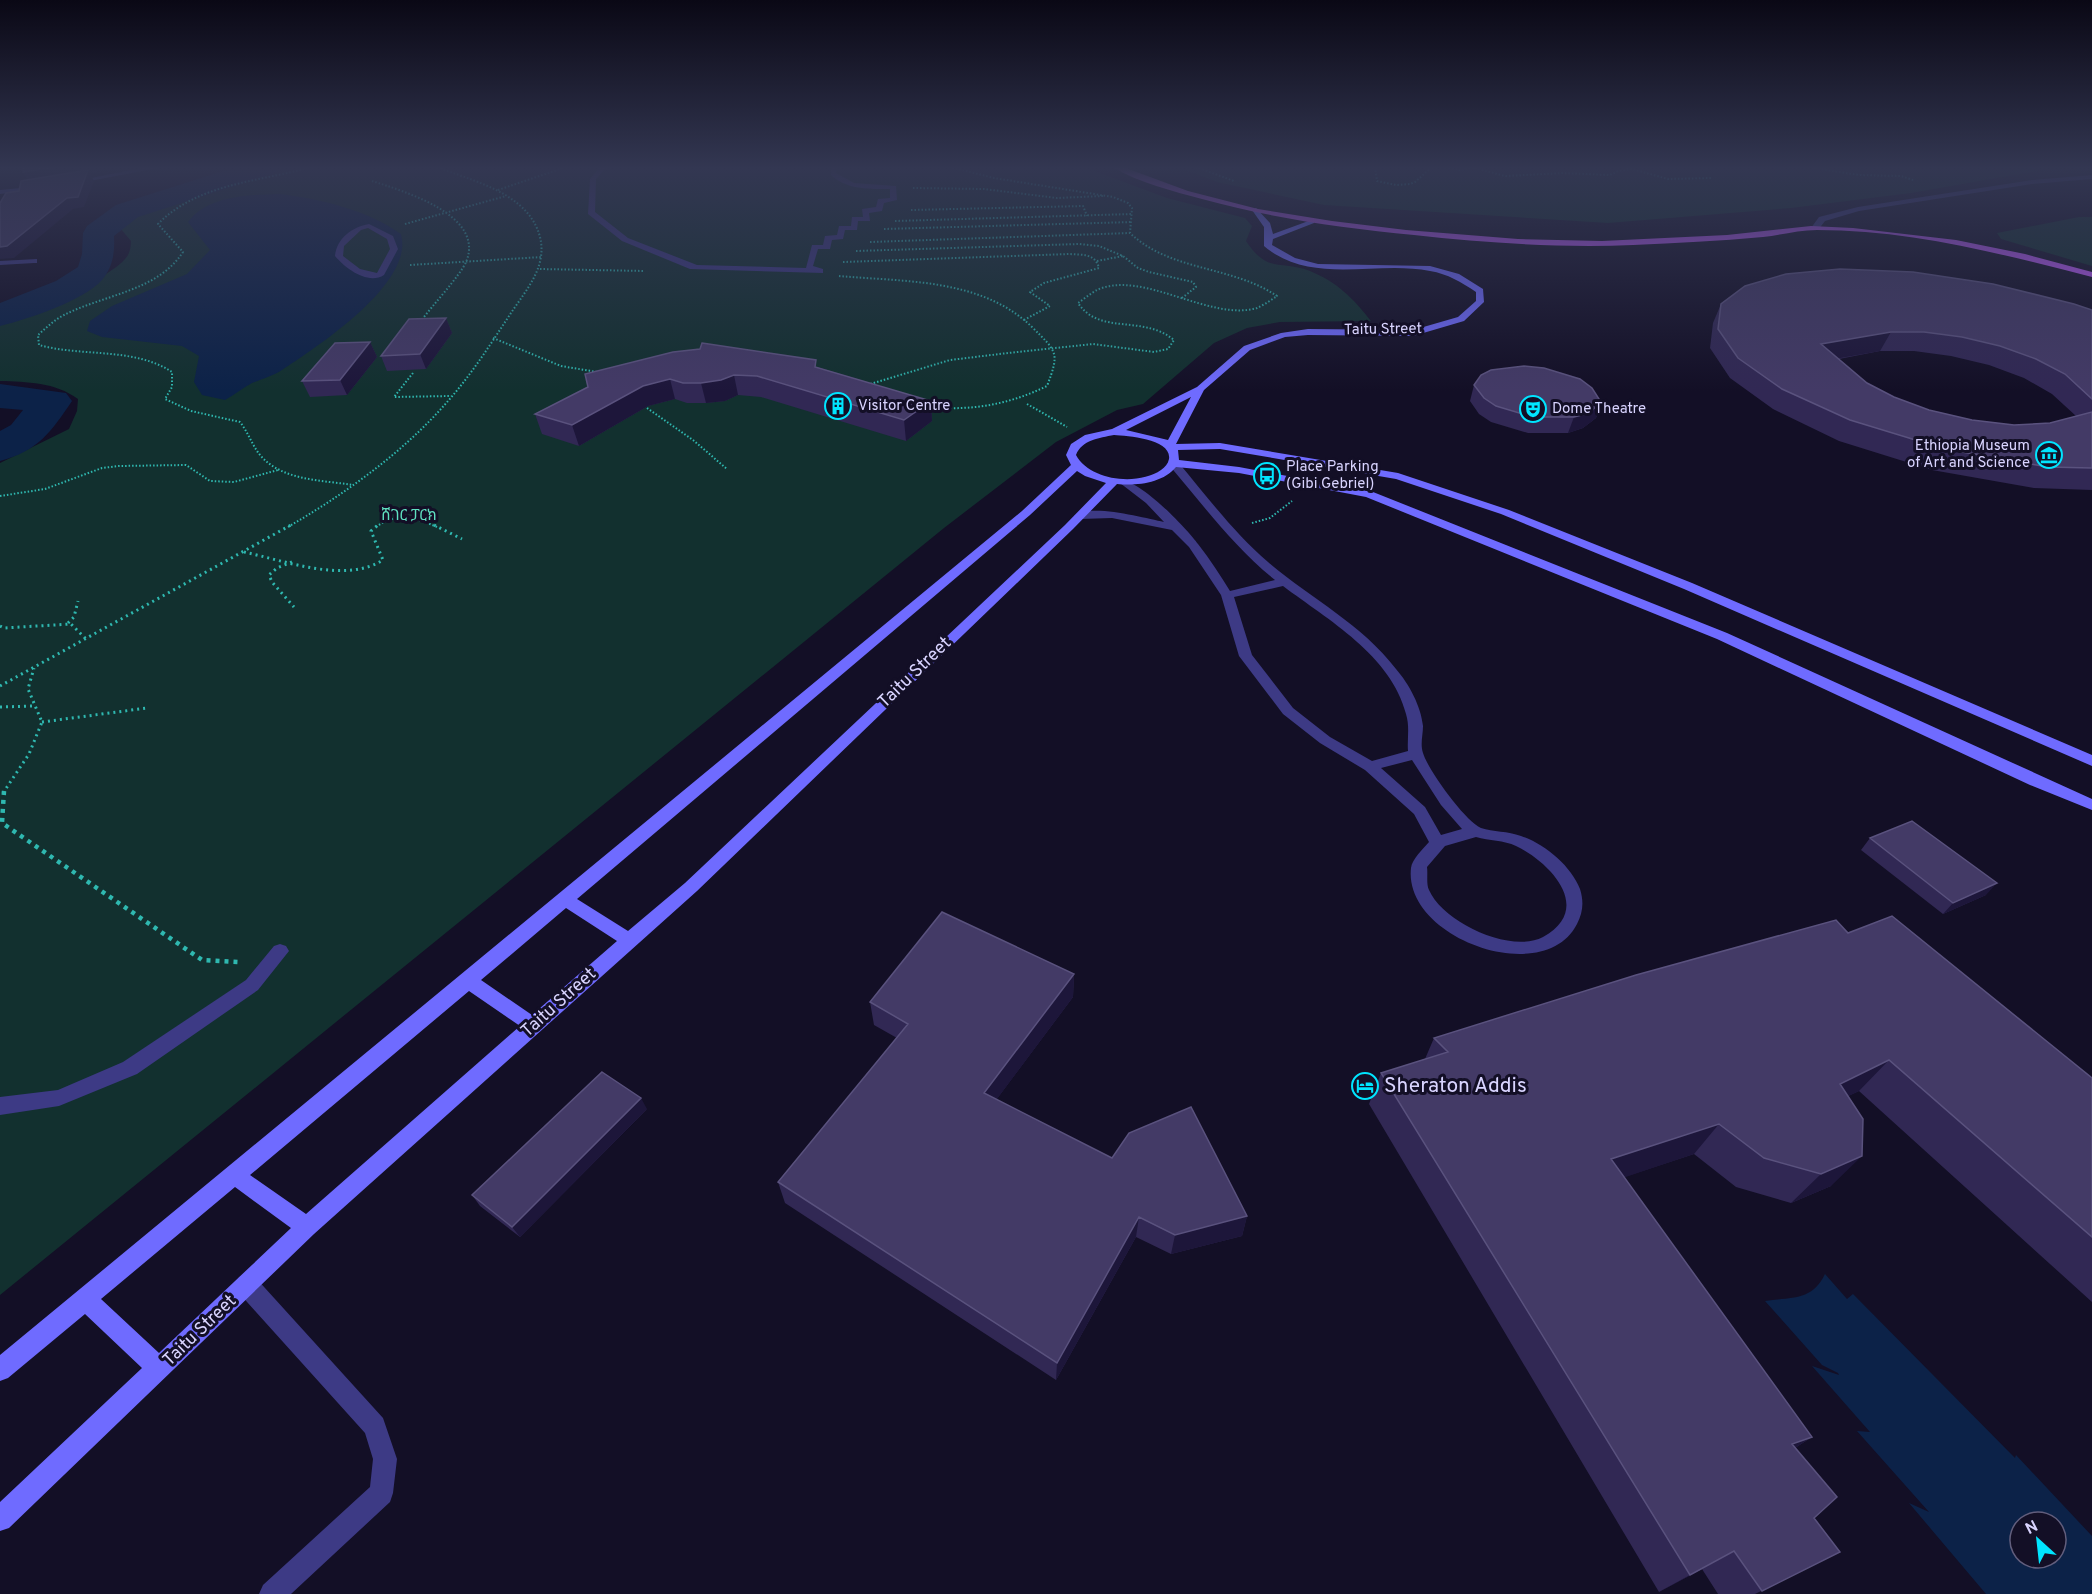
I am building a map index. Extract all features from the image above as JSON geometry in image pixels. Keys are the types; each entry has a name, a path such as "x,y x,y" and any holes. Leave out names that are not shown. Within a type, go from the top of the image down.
{"main road":[{"name":"Taitu Street","path":"1200,389 1246,348 1264,341 1284,336 1329,331 1413,333 1445,326 1461,319 1480,302 1480,291 1471,282 1454,274 1414,266 1320,266 1286,258 1268,246 1270,241"},
{"path":"1535,241 1626,241"},
{"path":"1941,241 2001,251 2092,275"},
{"path":"1169,447 1174,455 1173,463 1167,471 1156,477 1119,482 1095,478 1075,467 1071,452 1086,438 1114,432 1200,389"},
{"path":"1169,447 1200,389"},
{"path":"1114,432 1146,435 1169,447 1220,446 1398,476 1505,512 1688,586 2023,729 2092,761"},
{"path":"1173,463 1239,470 1369,494 1722,636 2035,781 2092,805"},
{"path":"0,1371 564,899 628,849 1026,513 1075,467"},
{"name":"Taitu Street","path":"0,1519 307,1227 691,887 1080,516 1119,482"},
{"path":"564,899 629,940"},
{"path":"468,981 533,1025"},
{"path":"234,1175 307,1227"},
{"path":"85,1299 160,1369"}],"street":[{"path":"344,241 340,245 339,256 347,266 372,276 380,275 394,249 391,241"},
{"path":"627,241 654,253 693,265 693,267 820,271 809,267 809,263 815,247 827,247 827,243"},
{"path":"0,263 34,261"},
{"path":"1173,463 1235,537 1284,582 1349,628 1391,672 1415,720 1416,754 1446,801 1475,832"},
{"path":"1119,482 1150,501 1188,537 1227,595 1246,657 1288,711 1325,740 1370,766 1420,811 1437,843"},
{"path":"1080,516 1112,515 1180,529"},
{"path":"1227,595 1284,582"},
{"path":"1370,766 1416,754"},
{"path":"1475,832 1517,840 1541,853 1562,872 1573,892 1575,912 1567,929 1549,942 1511,948 1482,942 1456,930 1442,919 1426,900 1418,880 1420,861 1437,843 1475,832"},
{"path":"0,1106 59,1098 130,1068 252,985 280,951"},
{"path":"247,1285 375,1426 385,1459 381,1493 272,1594"}],"path":[{"path":"174,241 183,252 180,260 148,282 52,322 38,335 39,345 54,351 142,359 164,364 172,372 172,387 165,399 175,406 240,422 260,456 278,470 301,477 354,485"},
{"path":"416,328 466,261 468,255 466,241"},
{"path":"0,686 244,552 342,494 397,452 435,416 452,396 493,338 540,269 544,249 542,241"},
{"path":"827,243 872,241"},
{"path":"911,241 911,249"},
{"path":"1005,241 1006,246"},
{"path":"861,386 950,360 1093,344 1154,352 1168,349 1174,340 1166,331 1149,325 1092,320 1081,312 1078,303 1086,294 1099,289 1123,286 1153,290 1231,309 1255,308 1271,302 1277,296 1268,288 1237,276 1156,254 1138,241"},
{"path":"1054,245 1058,255"},
{"path":"813,252 1006,246 1099,246 1123,256 1138,268 1193,282 1196,287 1182,298"},
{"path":"948,248 949,259"},
{"path":"809,263 1058,255 1090,256 1097,261 1099,268 1044,283 1030,292 1050,306 1024,320"},
{"path":"1097,261 1123,256"},
{"path":"409,265 543,257"},
{"path":"540,269 648,271"},
{"path":"834,276 958,288 990,298 1024,320 1053,348 1056,363 1047,386 1019,400 999,406 976,408 922,407"},
{"path":"493,338 561,366 602,372"},
{"path":"591,372 599,377"},
{"path":"413,373 394,397 452,396"},
{"path":"1027,404 1086,438"},
{"path":"647,408 693,440 727,469"},
{"path":"0,495 45,489 102,468 119,466 186,465 210,481 234,482 278,470"},
{"path":"244,552 341,572 370,568 383,560 371,531 378,524 397,516 416,517 462,539"},
{"path":"292,562 277,568 268,575 294,607"},
{"path":"68,624 74,617 78,601"},
{"path":"1,628 71,624 86,639"},
{"path":"34,667 28,689 33,706 42,722"},
{"path":"0,707 33,706"},
{"path":"42,722 147,708"},
{"path":"42,722 29,754 2,794 2,823 202,960 237,963 280,951"}],"green space":[{"name":"ሸገር ፓርክ","path":"131,241 1246,241 1261,258 1268,262 1300,268 1329,280 1351,298 1371,321 1280,322 1247,328 1214,343 1143,404 1117,410 1056,442 944,528 0,1295 0,463 69,429 77,411 78,399 50,386 0,381 0,323 89,284 120,264 128,255"},
{"path":"2009,241 2092,241 2092,266"}],"water":[{"path":"203,241 344,241 340,245 339,256 347,266 380,275 394,249 391,241 401,241 401,253 393,273 360,312 339,330 279,372 252,383 225,400 202,395 194,382 199,356 182,346 102,337 87,331 90,321 112,306 187,274 210,250"},
{"path":"1825,1274 1847,1299 1853,1294 2015,1458 2016,1455 2068,1510 2008,1510 2008,1570 2068,1570 2068,1510 2092,1536 2092,1594 1986,1594 1909,1503 1929,1512 1857,1431 1870,1432 1812,1366 1839,1375 1838,1373 1822,1365 1765,1301 1792,1298 1814,1289"}],"building":[{"path":"0,241 13,241 7,246 0,247"},
{"path":"1840,269 1913,272 1993,284 2092,310 2092,399 2065,374 2036,359 2000,346 1962,337 1924,332 1891,332 1821,344 1867,383 1894,397 1929,410 1972,420 2014,425 2050,423 2092,412 2092,468 2048,467 1945,449 1850,420 1782,389 1738,358 1718,329 1721,304 1745,286 1786,274"},
{"path":"446,318 420,354 381,356 409,319"},
{"path":"370,342 340,380 302,381 335,343"},
{"path":"702,343 816,360 815,367 931,401 904,420 757,376 734,375 701,383 683,383 670,379 643,386 572,425 535,414 588,387 585,374 673,352 700,349"},
{"path":"1524,366 1544,368 1580,379 1592,388 1601,402 1589,413 1574,417 1533,417 1496,406 1484,398 1474,385 1481,375 1491,370"},
{"path":"1912,821 1997,883 1953,903 1870,838"},
{"path":"942,912 1074,974 984,1093 1112,1158 1129,1133 1191,1107 1247,1216 1175,1235 1139,1217 1057,1363 778,1182 908,1024 870,1002"},
{"path":"1892,916 2092,1078 2092,1237 1889,1060 1840,1084 1863,1119 1862,1156 1821,1174 1764,1158 1719,1124 1611,1159 1812,1437 1792,1444 1837,1497 1814,1518 1840,1552 1762,1591 1734,1551 1690,1575 1381,1073 1448,1052 1434,1038 1636,975 1836,920 1848,933"},
{"path":"602,1072 641,1098 512,1227 472,1195"}],"waterway":[{"path":"0,315 53,295 80,281 90,273 95,265 98,241"},
{"path":"0,396 52,401 26,434 0,448"}],"place":[{"name":"Visitor Centre","path":"838,406"},
{"name":"Dome Theatre","path":"1533,409"},
{"name":"Ethiopia Museum of Art and Science","path":"2049,455"},
{"name":"Place Parking (Gibi Gebriel)","path":"1267,476"},
{"name":"Sheraton Addis","path":"1365,1086"}]}
